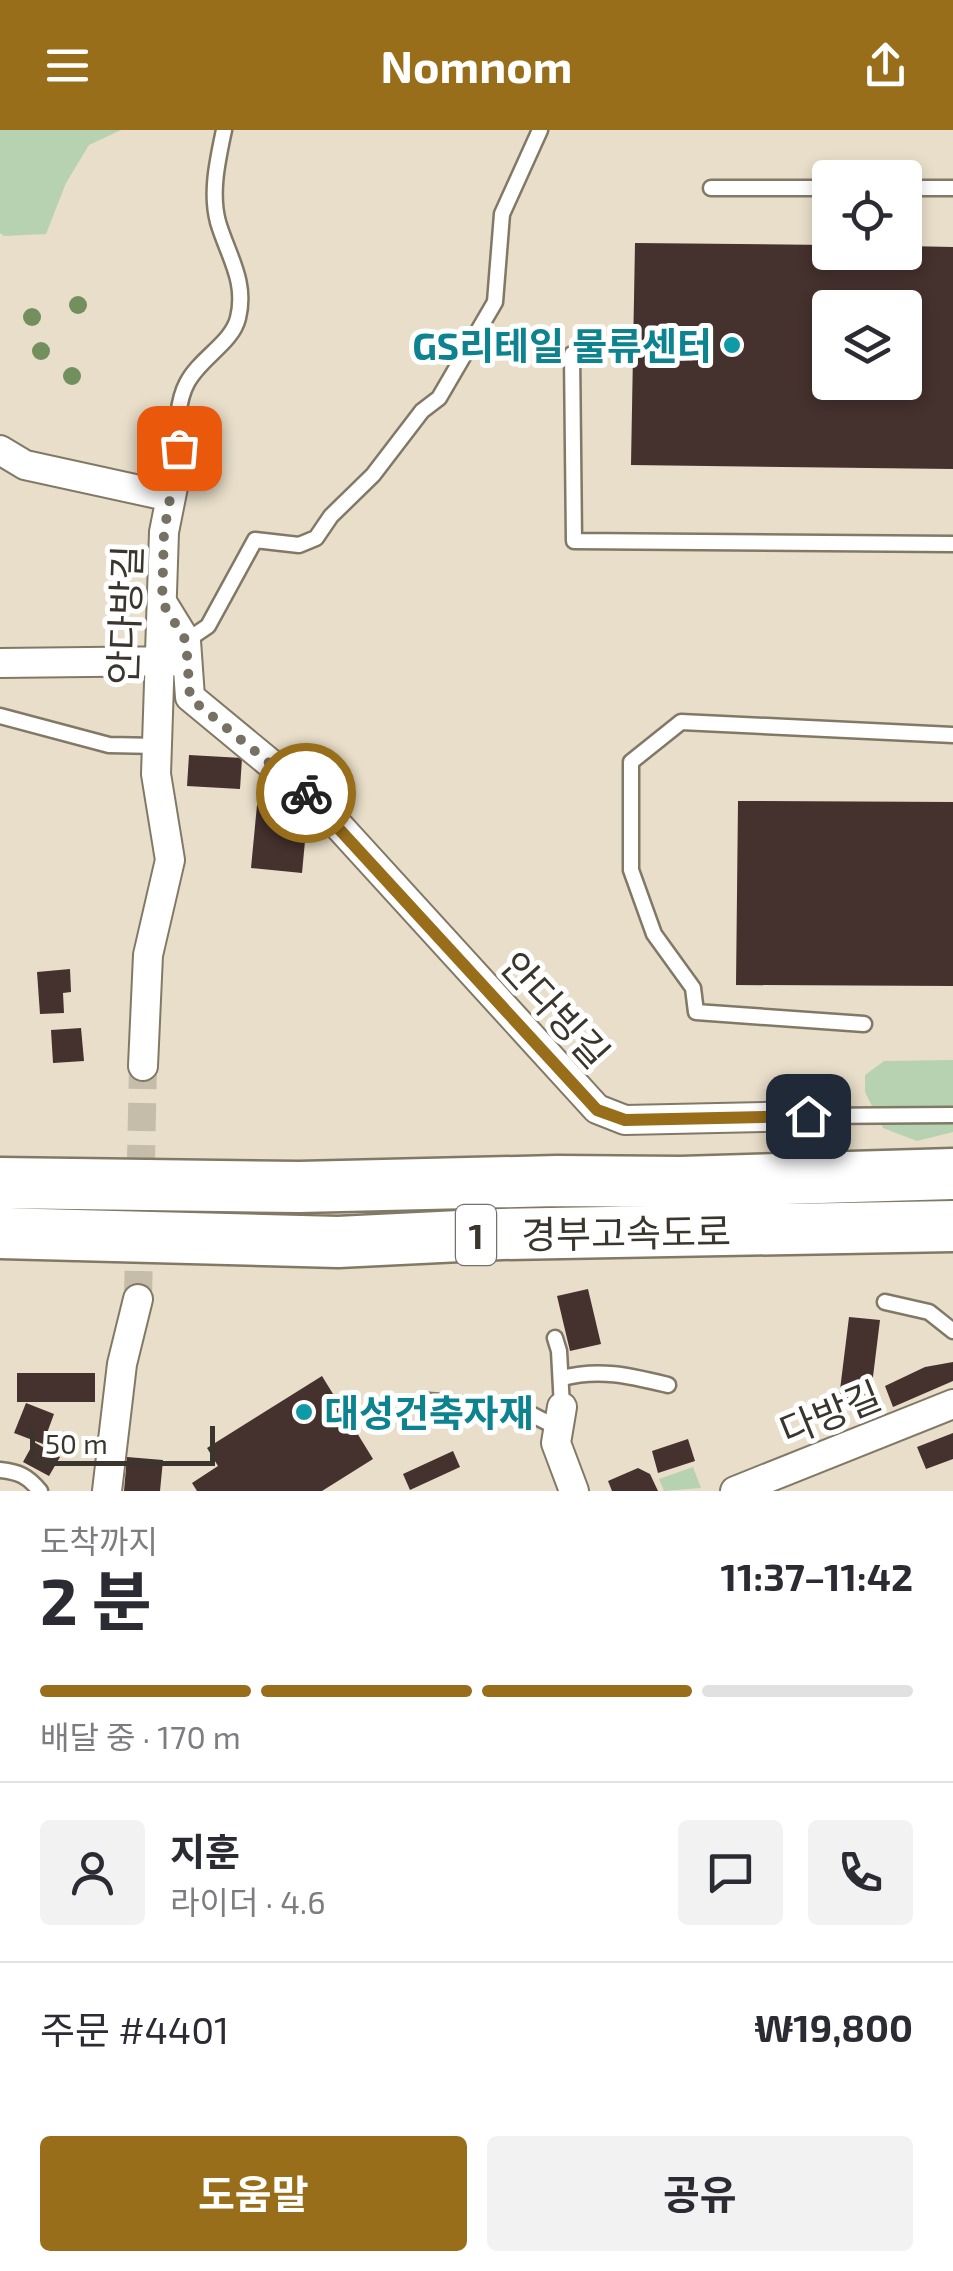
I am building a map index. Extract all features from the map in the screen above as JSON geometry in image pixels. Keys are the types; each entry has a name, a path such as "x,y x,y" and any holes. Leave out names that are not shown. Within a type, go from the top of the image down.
{"highway":[{"name":"경부고속도로","path":"0,1183 299,1187 953,1174"},
{"name":"경부고속도로","path":"0,1233 338,1242 501,1234 953,1226"}],"street":[{"path":"0,450 25,465 172,489"},
{"name":"안다방길","path":"143,1066 148,955 170,860 156,774 159,704 178,654 162,602 164,532 172,489"},
{"path":"0,663 178,654 190,698 159,704"},
{"name":"안다빙길","path":"190,698 317,802 597,1110 625,1120 808,1116"},
{"path":"106,1491 122,1364 138,1299"},
{"name":"다방길","path":"735,1491 953,1404"},
{"path":"560,1418 556,1443 574,1491"}],"lane":[{"name":"안다방길","path":"172,489 179,448 179,402 201,362 227,341 238,320 242,283 217,219 215,171 224,130"},
{"name":"안다방길","path":"178,654 208,626 255,540 299,545 316,538 372,476 422,410 439,398 495,302 502,214 540,130"},
{"path":"711,188 812,188"},
{"path":"922,188 953,188"},
{"path":"572,354 574,541 953,544"},
{"path":"0,716 109,744 157,746"},
{"path":"864,1024 696,1012 693,988 654,934 631,870 631,762 681,722 953,735"},
{"path":"808,1116 953,1116"},
{"path":"886,1302 928,1312 953,1331"},
{"path":"428,1401 511,1404 560,1418 562,1378 555,1338"},
{"path":"562,1378 585,1372 612,1372 668,1385"},
{"path":"0,1470 18,1472 31,1479 40,1491"}],"green space":[{"path":"0,130 121,130 89,145 66,183 46,234 4,236 0,233"},
{"path":"953,1060 953,1132 917,1141 883,1128 865,1092 865,1075 884,1061"},
{"path":"693,1467 701,1488 664,1491 659,1479"}],"building":[{"name":"GS리테일 물류센터","path":"635,243 812,245 812,270 922,270 922,246 953,247 953,469 631,465"},
{"path":"189,755 242,758 240,789 187,786"},
{"path":"738,801 953,802 953,986 736,985"},
{"path":"257,805 308,809 302,873 251,868"},
{"path":"70,969 71,992 63,993 64,1013 40,1014 37,972"},
{"path":"81,1028 84,1061 53,1063 51,1030"},
{"path":"588,1289 601,1344 570,1351 557,1296"},
{"path":"849,1317 880,1320 869,1409 838,1406"},
{"path":"953,1362 953,1381 893,1407 885,1386 925,1367"},
{"path":"17,1373 95,1373 95,1402 17,1402"},
{"name":"대성건축자재","path":"322,1376 373,1459 322,1491 197,1491 192,1483 218,1466 207,1448"},
{"path":"26,1403 54,1414 43,1444 14,1433"},
{"path":"953,1433 953,1459 926,1469 917,1447"},
{"path":"688,1439 695,1461 658,1473 652,1451"},
{"path":"34,1442 60,1457 49,1476 23,1462"},
{"path":"453,1451 460,1467 410,1490 403,1474"},
{"path":"127,1457 163,1460 160,1491 124,1491"},
{"path":"638,1468 650,1474 658,1491 612,1491 608,1481"}],"tunnel":[{"path":"138,1299 143,1066"}],"way so far":[{"path":"179,448 164,532 162,602 186,641 190,698 306,793"}],"place":[{"name":"GS리테일 물류센터","path":"732,345"},
{"name":"대성건축자재","path":"304,1412"}],"route":[{"path":"306,793 597,1110 625,1120 808,1116"}]}
